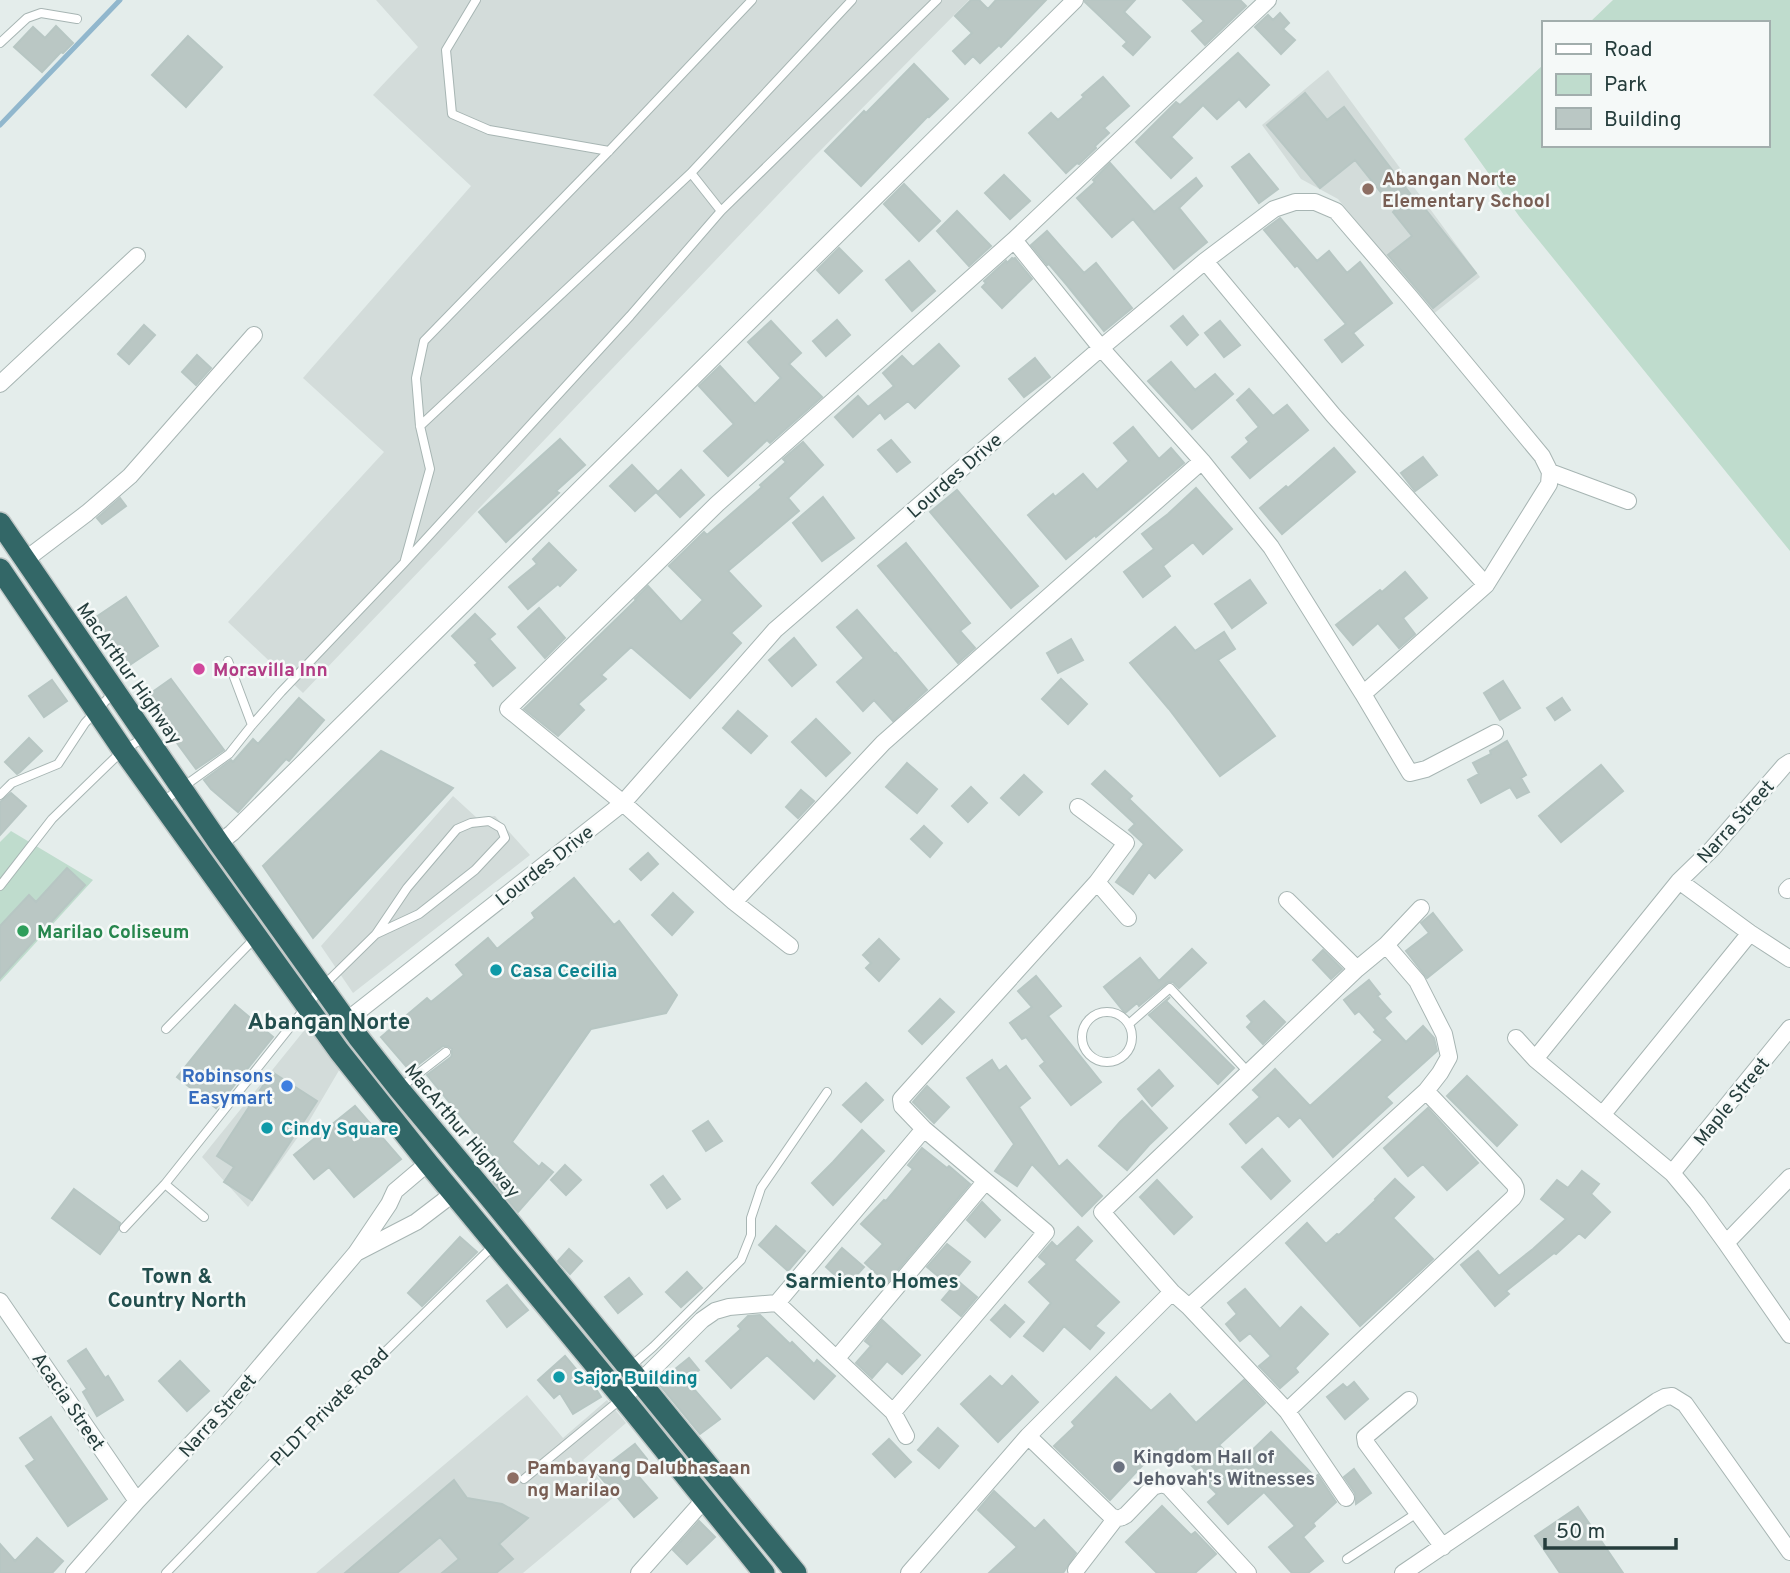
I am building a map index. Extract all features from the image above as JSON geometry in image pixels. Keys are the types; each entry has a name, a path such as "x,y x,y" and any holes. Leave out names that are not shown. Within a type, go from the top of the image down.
{"highway":[{"name":"MacArthur Highway","path":"0,523 219,843 346,1021 796,1573"},
{"path":"0,569 123,750 339,1051 764,1573"}],"street":[{"path":"219,843 1075,0"},
{"path":"790,946 734,902 623,803 508,709 717,504 1014,240 1268,0"},
{"name":"Lourdes Drive","path":"346,1021 623,803 775,630 1101,348 1205,261 1274,209 1295,202 1315,202 1336,211 1542,456 1550,472"},
{"path":"1014,240 1101,348 1202,461 1271,547 1410,773 1426,769 1495,733"},
{"path":"0,384 137,256"},
{"path":"1205,261 1333,415 1486,585"},
{"path":"25,560 88,513 130,476 254,335"},
{"path":"734,902 883,743 1202,461"},
{"path":"1363,694 1486,585 1549,484 1550,472 1628,501"},
{"name":"Narra Street","path":"1535,1059 1679,881 1712,849 1790,762"},
{"path":"893,1412 1046,1232 923,1129 902,1106 901,1099 1097,882 1126,843 1078,807"},
{"path":"1679,881 1749,933 1790,959"},
{"path":"1097,882 1128,918"},
{"path":"1287,900 1357,969"},
{"path":"1346,1499 1287,1411 1172,1292 1102,1212 1357,969 1385,946 1421,908"},
{"path":"1603,1115 1749,933"},
{"path":"1189,1307 1426,1091 1449,1057 1444,1034 1417,981 1385,946"},
{"name":"Maple Street","path":"1672,1173 1790,1028"},
{"path":"1516,1038 1535,1059 1672,1173 1727,1243 1790,1335"},
{"path":"1287,1411 1516,1194 1514,1184 1426,1091"},
{"path":"623,1397 634,1375 715,1311 729,1307 777,1303 923,1129"},
{"name":"Narra Street","path":"74,1573 137,1501 224,1409 356,1253 395,1191 428,1163"},
{"path":"1727,1243 1790,1177"},
{"path":"837,1358 985,1182"},
{"name":"Narra Street","path":"356,1253 416,1222 454,1193"},
{"path":"909,1573 1028,1436 1172,1292"},
{"name":"Acacia Street","path":"0,1301 137,1501"},
{"path":"777,1303 893,1412 906,1436"},
{"path":"1403,1573 1657,1401 1672,1396 1685,1404 1790,1552"},
{"path":"1409,1400 1365,1437 1366,1443 1443,1547"},
{"path":"1028,1436 1116,1518 1126,1515 1153,1487 1164,1484 1248,1573"},
{"path":"639,1573 704,1500"},
{"path":"1076,1572 1116,1518"}],"lane":[{"path":"476,0 446,50 452,114 489,130 609,150"},
{"path":"404,563 430,469 420,426 416,377 424,341 752,0"},
{"path":"420,426 691,173 852,0"},
{"path":"162,803 229,754 252,725 621,327 721,211 937,0"},
{"path":"0,43 27,18 41,13 77,19"},
{"path":"691,173 721,211"},
{"path":"228,662 252,725"},
{"path":"0,795 12,783 58,764 85,723 116,691"},
{"path":"0,886 52,819 123,750 147,737"},
{"path":"124,1228 166,1184 322,987 376,934 407,888 457,829 481,821 489,821 501,828 505,838 475,870 419,914 376,934"},
{"path":"166,1029 257,936"},
{"path":"1130,1023 1170,988 1248,1073"},
{"path":"1097,1013 1115,1013 1130,1023 1134,1041 1125,1056 1109,1064 1091,1058 1082,1044 1084,1026 1097,1013"},
{"path":"399,1089 446,1052"},
{"path":"634,1375 653,1347 741,1260 751,1235 751,1219 761,1188 827,1092"},
{"path":"166,1184 204,1217"},
{"name":"PLDT Private Road","path":"166,1573 278,1457 495,1243"},
{"path":"524,1479 623,1397"},
{"path":"1347,1559 1417,1513"}],"shaded area":[{"path":"376,0 969,0 813,158 303,693 228,622 384,452 303,378 471,186 373,95 418,47"},
{"name":"Abangan Norte Elementary School","path":"1328,70 1480,277 1432,315 1338,199 1301,179 1262,125"},
{"path":"453,796 477,818 495,816 530,855 353,993 321,946"},
{"path":"307,1027 341,1067 308,1123 248,1207 202,1157"},
{"name":"Pambayang Dalubhasaan ng Marilao","path":"527,1395 563,1438 607,1400 626,1423 583,1460 614,1497 523,1573 316,1573"}],"green space":[{"path":"1613,0 1790,0 1790,551 1519,216 1464,139 1542,66 1542,147 1769,147 1769,21 1591,21"},
{"name":"Marilao Coliseum","path":"11,831 93,880 0,982 0,842"}],"building":[{"path":"971,0 979,0 988,9 996,0 1046,0 1001,47 999,45 980,63 973,56 965,64 953,51 972,33 955,16"},
{"path":"1085,0 1135,0 1124,12 1150,37 1133,55 1123,46 1127,42"},
{"path":"1183,0 1240,0 1246,6 1205,45 1192,31 1204,21"},
{"path":"1280,13 1289,23 1283,29 1295,40 1281,54 1255,27 1268,15 1273,20"},
{"path":"56,26 73,43 42,72 14,47 33,27 45,38"},
{"path":"188,36 222,67 186,107 152,75"},
{"path":"1238,53 1269,85 1246,107 1239,99 1217,119 1203,105 1171,137 1192,158 1171,178 1136,142 1176,102 1180,105"},
{"path":"914,64 948,99 928,116 861,186 825,151"},
{"path":"1103,77 1129,106 1104,128 1109,133 1096,148 1066,173 1029,133 1051,113 1058,120"},
{"name":"Abangan Norte Elementary School","path":"1305,93 1327,120 1344,107 1412,196 1414,195 1476,273 1433,308 1388,255 1412,236 1355,160 1320,188 1267,125"},
{"path":"1249,154 1278,189 1259,203 1232,167"},
{"path":"1110,163 1154,212 1196,178 1202,186 1179,208 1207,242 1174,269 1133,219 1112,237 1077,198 1095,182 1093,180"},
{"path":"1004,175 1030,201 1010,219 985,193"},
{"path":"904,184 940,221 919,241 884,204"},
{"path":"957,211 991,246 969,266 937,231"},
{"path":"1280,218 1317,261 1329,251 1347,273 1360,262 1392,303 1353,333 1363,345 1342,362 1325,340 1346,324 1264,230"},
{"path":"1047,231 1084,273 1096,263 1132,308 1104,331 1031,245"},
{"path":"839,248 862,271 839,293 817,270"},
{"path":"1015,258 1032,279 1002,308 982,287 986,283 984,281"},
{"path":"909,261 935,291 912,311 886,280"},
{"path":"1183,316 1198,335 1187,345 1171,326"},
{"path":"837,320 850,335 826,356 813,341"},
{"path":"771,321 801,353 789,364 822,397 770,443 767,440 728,476 704,451 734,424 699,386 720,366 755,404 781,378 748,342"},
{"path":"1220,321 1240,345 1224,357 1205,333"},
{"path":"144,325 155,335 129,364 118,354"},
{"path":"939,344 959,366 915,408 908,401 885,419 880,412 853,437 835,417 858,396 868,407 894,386 883,373 902,356 913,367"},
{"path":"197,355 211,368 196,385 182,372"},
{"path":"1035,358 1050,377 1024,397 1009,379"},
{"path":"1171,362 1195,390 1215,374 1233,394 1192,429 1148,381"},
{"path":"1249,389 1273,416 1287,405 1308,430 1250,478 1232,457 1249,442 1246,438 1259,427 1237,400"},
{"path":"1133,427 1159,459 1171,448 1184,463 1066,559 1028,515 1083,474 1097,490 1129,461 1114,443"},
{"path":"560,439 585,465 506,542 479,512"},
{"path":"891,440 910,462 897,472 878,450"},
{"path":"803,442 823,465 788,498 799,511 728,571 761,606 731,633 741,643 690,698 631,647 601,675 606,679 578,704 584,710 558,736 524,709 648,586 681,622 703,600 669,566 704,532 707,535 762,487 760,485 786,462 783,459"},
{"path":"1334,448 1355,472 1282,534 1260,508"},
{"path":"1423,457 1437,475 1415,491 1401,473"},
{"path":"632,465 657,491 635,511 610,486"},
{"path":"681,470 704,495 680,517 657,493"},
{"path":"1196,488 1232,529 1203,554 1193,542 1163,566 1170,576 1143,597 1124,572 1154,549 1142,534"},
{"path":"957,490 1038,586 1011,608 930,512"},
{"path":"823,497 854,538 822,561 793,523"},
{"path":"120,498 126,506 102,524 97,518"},
{"path":"549,543 576,570 560,586 558,584 528,609 509,587 537,564 533,559"},
{"path":"906,543 970,623 960,631 975,648 958,663 878,566"},
{"path":"1405,572 1427,598 1403,618 1415,634 1399,648 1378,623 1353,645 1336,625"},
{"path":"1250,580 1266,603 1232,628 1215,604"},
{"path":"126,597 158,646 128,666 96,617"},
{"path":"539,608 565,638 545,658 518,627"},
{"path":"857,610 927,690 893,721 874,700 863,711 837,682 864,658 837,627"},
{"path":"475,614 495,634 489,639 515,668 493,686 475,665 478,663 452,636"},
{"path":"1175,627 1195,651 1224,632 1235,649 1218,660 1275,736 1220,776 1130,663"},
{"path":"794,638 816,665 792,686 769,660"},
{"path":"1071,639 1083,660 1058,673 1047,653"},
{"path":"171,679 224,750 196,769 144,698"},
{"path":"1061,679 1087,704 1068,724 1042,699"},
{"path":"52,680 67,701 44,717 29,696"},
{"path":"1503,681 1520,708 1500,720 1484,693"},
{"path":"299,698 324,720 289,761 286,759 238,812 204,780 231,760 233,762 253,739 258,744"},
{"path":"1562,698 1570,710 1555,720 1547,708"},
{"path":"738,711 767,736 751,753 723,728"},
{"path":"816,719 850,753 826,776 792,742"},
{"path":"29,738 42,751 17,774 5,762"},
{"path":"1507,741 1526,775 1521,778 1529,792 1517,798 1510,787 1481,803 1468,780 1479,774 1473,763 1491,754 1490,751"},
{"path":"381,751 453,788 313,938 263,866"},
{"path":"907,763 937,789 917,813 886,787"},
{"path":"1601,765 1623,791 1561,842 1539,816"},
{"path":"1105,771 1132,796 1129,799 1182,850 1155,878 1149,872 1133,894 1116,882 1144,844 1129,830 1135,824 1092,784"},
{"path":"1024,775 1042,792 1019,815 1001,798"},
{"path":"971,787 987,803 968,822 952,806"},
{"path":"801,790 814,801 798,818 786,807"},
{"path":"11,793 26,806 0,835 0,802"},
{"path":"924,826 942,843 930,857 911,839"},
{"path":"648,853 658,864 641,880 630,869"},
{"path":"67,868 85,885 0,978 0,926 29,895 36,902"},
{"path":"574,878 614,925 619,921 677,995 666,1013 591,1029 512,1142 539,1167 542,1163 553,1172 518,1212 493,1182 505,1170 427,1075 451,1057 452,1049 443,1046 410,1071 381,1037 427,998 431,1002 464,975 456,965 488,938 497,949 535,918 532,913"},
{"path":"673,893 693,912 672,935 652,915"},
{"path":"1433,913 1462,950 1427,978 1406,951 1429,933 1421,923"},
{"path":"879,939 899,959 879,981 866,968 871,963 863,955"},
{"path":"1192,949 1206,963 1179,988 1173,982 1168,982 1139,1006 1137,1003 1125,1013 1104,987 1140,958 1159,981"},
{"path":"1323,950 1342,969 1331,979 1313,960"},
{"path":"1036,976 1061,1006 1048,1016 1101,1082 1071,1105 1040,1066 1045,1062 1026,1037 1022,1039 1010,1023 1032,1007 1018,991"},
{"path":"1369,980 1380,994 1377,996 1391,1012 1384,1018 1406,1042 1423,1026 1434,1038 1437,1051 1386,1097 1392,1103 1333,1157 1300,1117 1289,1127 1278,1115 1246,1143 1230,1124 1260,1097 1253,1090 1275,1069 1310,1106 1383,1040 1359,1011 1355,1014 1344,1000"},
{"path":"1170,997 1166,1001 1234,1068 1218,1084 1149,1015"},
{"path":"940,999 954,1012 922,1044 909,1031"},
{"path":"1264,1001 1285,1022 1263,1044 1247,1027 1252,1022 1247,1016"},
{"path":"235,1005 273,1037 216,1108 177,1077"},
{"path":"992,1060 999,1071 1006,1066 1030,1098 1019,1107 1059,1167 1067,1160 1102,1196 1082,1216 1032,1164 1017,1186 995,1171 1014,1144 967,1078"},
{"path":"1159,1070 1173,1086 1152,1106 1138,1089"},
{"name":"Cindy Square","path":"272,1072 317,1101 252,1200 224,1182 234,1167 217,1156"},
{"path":"1467,1076 1517,1125 1497,1146 1447,1096"},
{"path":"866,1083 883,1100 861,1122 843,1105"},
{"path":"927,1086 949,1107 934,1123 913,1102"},
{"path":"1142,1101 1167,1128 1127,1170 1099,1146"},
{"path":"355,1106 401,1159 354,1197 329,1167 314,1179 294,1155"},
{"path":"1428,1108 1478,1163 1447,1190 1423,1164 1408,1176 1384,1148"},
{"path":"708,1121 722,1141 706,1151 693,1131"},
{"path":"862,1130 884,1151 833,1205 812,1183"},
{"path":"922,1148 970,1184 887,1283 865,1263 883,1244 861,1224 886,1201 913,1169 908,1165"},
{"path":"1262,1149 1290,1181 1271,1199 1242,1167"},
{"path":"565,1165 581,1180 566,1195 551,1180"},
{"path":"1582,1171 1599,1184 1591,1194 1610,1212 1585,1238 1579,1233 1556,1254 1506,1291 1509,1294 1495,1306 1461,1265 1478,1251 1499,1276 1566,1219 1541,1199 1557,1180 1568,1188"},
{"path":"663,1176 680,1199 667,1208 651,1185"},
{"path":"1395,1179 1414,1197 1393,1218 1433,1259 1360,1326 1286,1243 1307,1223 1326,1244 1339,1235"},
{"path":"1157,1180 1192,1217 1174,1234 1140,1197"},
{"path":"74,1189 120,1223 118,1230 100,1254 52,1218"},
{"path":"982,1202 1000,1220 985,1237 967,1220"},
{"path":"776,1226 805,1251 788,1271 759,1245"},
{"path":"1078,1227 1092,1241 1074,1260 1119,1302 1095,1326 1104,1333 1090,1349 1064,1326 1043,1351 1024,1336 1051,1303 1029,1282 1047,1264 1039,1257 1052,1242 1057,1247"},
{"path":"460,1237 477,1252 422,1306 408,1293"},
{"path":"947,1244 970,1262 950,1286 927,1267"},
{"path":"842,1248 864,1267 847,1286 826,1267"},
{"path":"569,1249 582,1261 570,1274 558,1261"},
{"path":"687,1272 702,1288 681,1307 666,1292"},
{"path":"629,1278 642,1294 618,1313 605,1297"},
{"path":"958,1281 977,1297 961,1316 942,1300"},
{"path":"507,1285 528,1310 507,1327 487,1301"},
{"path":"1245,1289 1280,1329 1301,1307 1328,1334 1295,1368 1298,1372 1280,1388 1259,1366 1271,1356 1250,1333 1240,1341 1226,1324 1237,1314 1228,1303"},
{"path":"1005,1305 1024,1322 1010,1337 991,1320"},
{"path":"760,1315 814,1364 817,1360 835,1376 814,1399 767,1355 731,1388 706,1361 741,1329 738,1326 748,1316"},
{"path":"882,1320 920,1355 902,1374 887,1361 872,1378 856,1363 871,1346 865,1341"},
{"path":"86,1349 123,1400 97,1416 83,1392 87,1389 68,1361"},
{"path":"565,1356 585,1380 589,1378 601,1397 573,1414 560,1393 554,1398 538,1380"},
{"path":"689,1358 699,1370 686,1380 720,1419 700,1434 658,1383"},
{"path":"180,1361 209,1391 187,1411 159,1381"},
{"path":"990,1376 1002,1387 1012,1376 1038,1402 998,1442 961,1404"},
{"path":"1116,1377 1151,1411 1170,1394 1196,1423 1244,1380 1265,1403 1219,1445 1238,1464 1271,1432 1315,1477 1318,1475 1336,1502 1313,1523 1315,1526 1303,1537 1323,1561 1308,1573 1292,1573 1269,1547 1295,1526 1264,1492 1228,1524 1208,1502 1217,1494 1176,1450 1162,1462 1154,1453 1110,1500 1054,1446 1075,1426 1072,1422"},
{"path":"1354,1382 1368,1399 1345,1419 1327,1397 1343,1384 1347,1388"},
{"path":"51,1417 107,1499 68,1526 26,1466 35,1460 20,1438"},
{"path":"938,1428 958,1446 939,1468 918,1450"},
{"path":"889,1439 911,1462 895,1477 873,1454"},
{"path":"635,1444 647,1459 633,1470 657,1498 634,1517 597,1473"},
{"path":"1354,1469 1371,1493 1356,1504 1355,1493 1344,1477"},
{"path":"454,1480 467,1498 502,1504 528,1518 499,1544 513,1559 496,1573 442,1573 459,1559 440,1537 397,1573 345,1573"},
{"path":"994,1491 1035,1529 1044,1520 1076,1553 1063,1573 989,1573 1017,1547 978,1510"},
{"path":"1162,1506 1191,1535 1195,1532 1216,1554 1195,1573 1157,1573 1126,1542"},
{"path":"1578,1507 1623,1573 1560,1573 1535,1536"},
{"path":"699,1521 715,1537 687,1564 673,1550"},
{"path":"37,1538 63,1561 52,1573 0,1573 0,1544 15,1561"}],"waterway":[{"path":"0,125 120,0"}],"place":[{"name":"Abangan Norte Elementary School","path":"1368,189"},
{"name":"Moravilla Inn","path":"199,669"},
{"name":"Marilao Coliseum","path":"23,931"},
{"name":"Casa Cecilia","path":"496,970"},
{"name":"Robinsons Easymart","path":"287,1086"},
{"name":"Cindy Square","path":"267,1128"},
{"name":"Sajor Building","path":"559,1377"},
{"name":"Kingdom Hall of Jehovah's Witnesses","path":"1119,1467"},
{"name":"Pambayang Dalubhasaan ng Marilao","path":"513,1478"}],"district":[{"name":"Abangan Norte","path":"329,1021"},
{"name":"Sarmiento Homes","path":"872,1281"},
{"name":"Town & Country North","path":"177,1288"}]}
